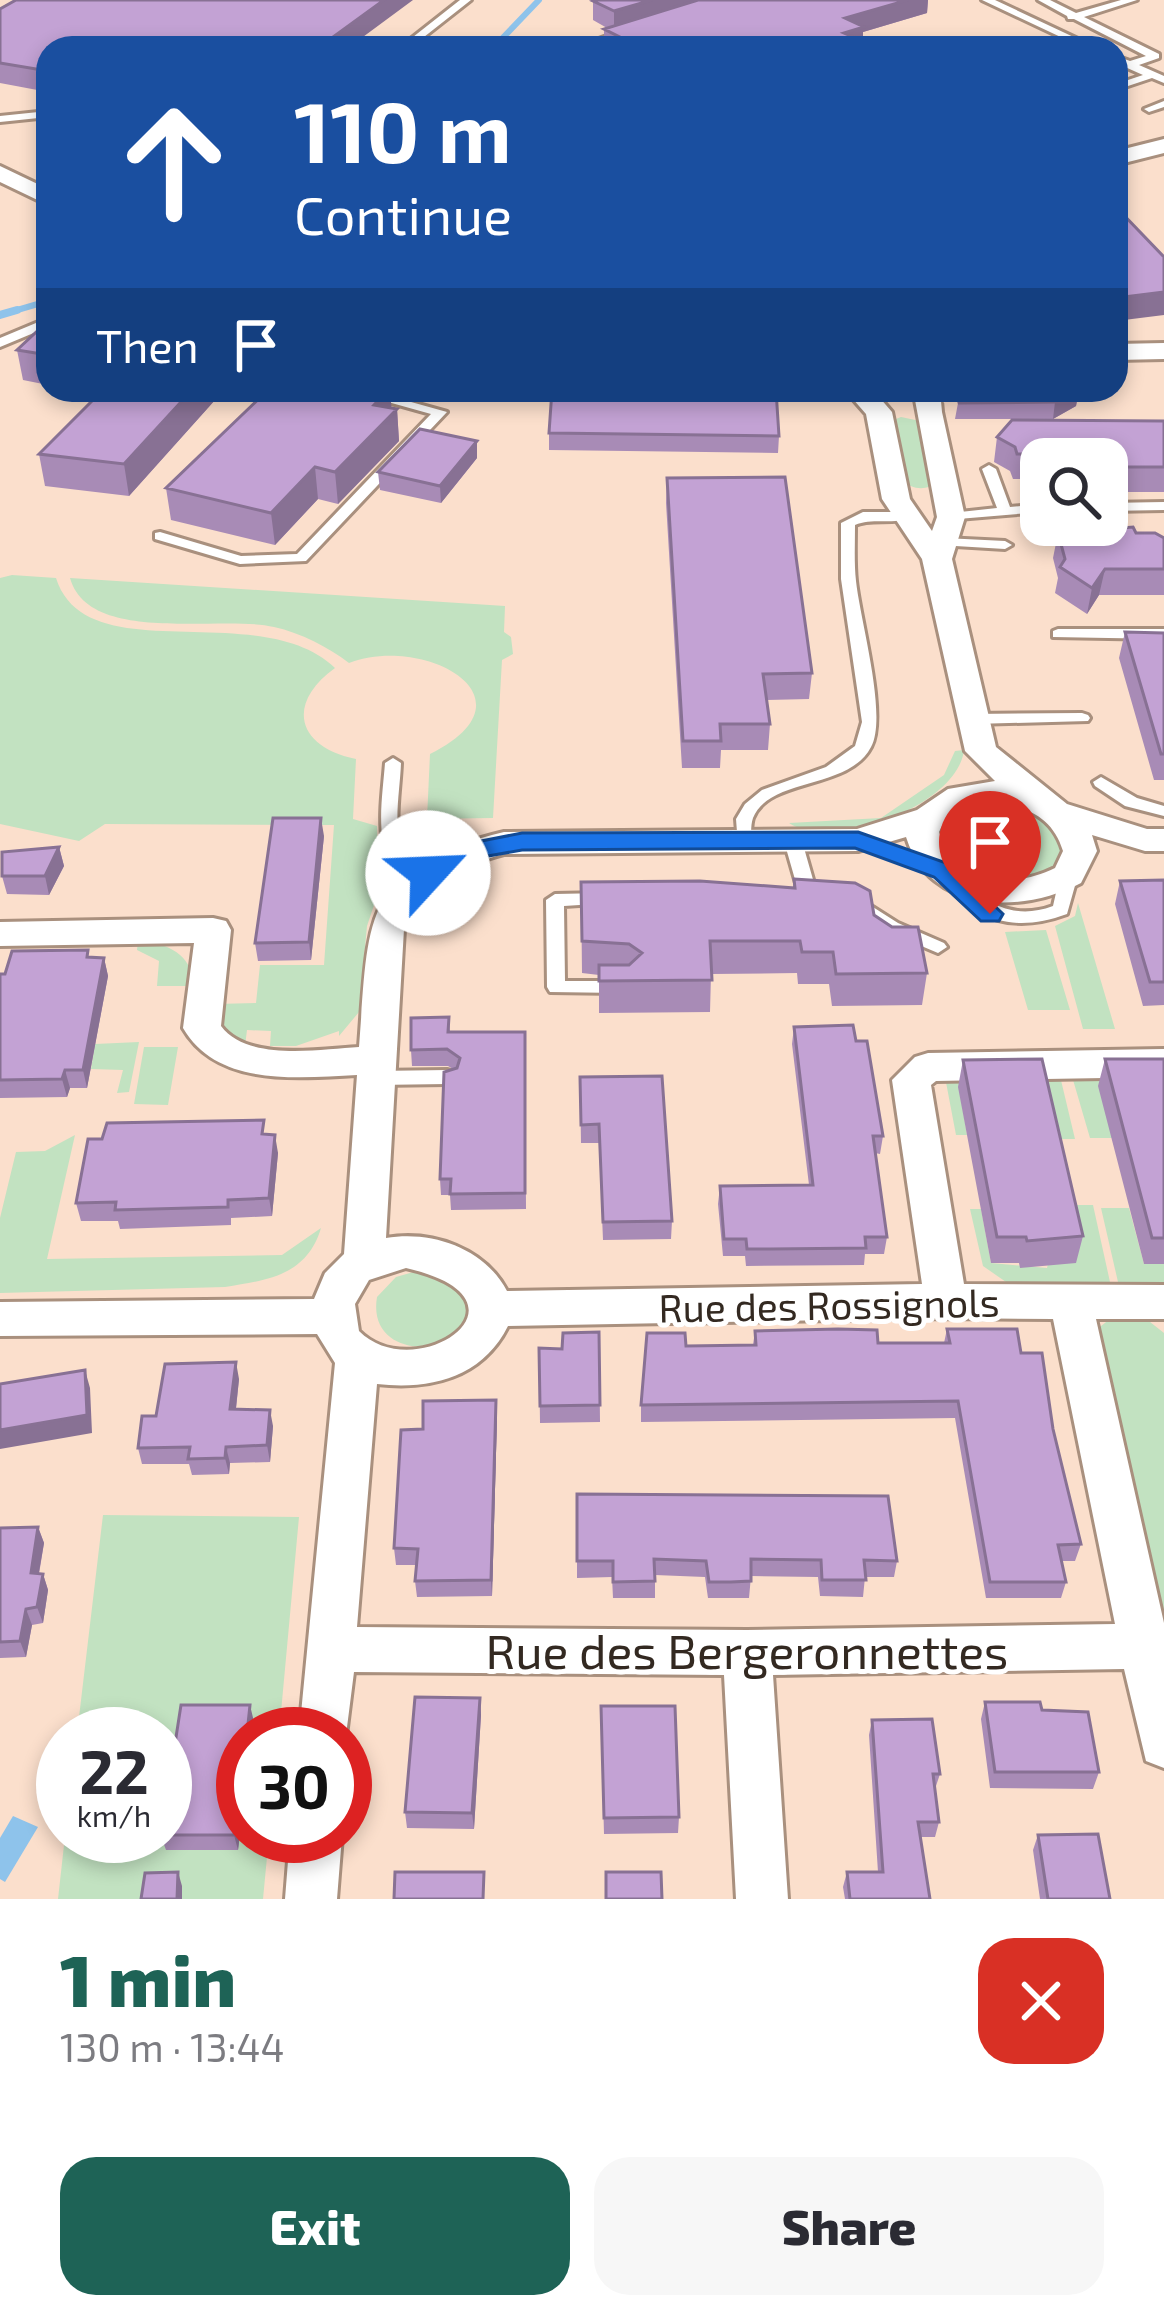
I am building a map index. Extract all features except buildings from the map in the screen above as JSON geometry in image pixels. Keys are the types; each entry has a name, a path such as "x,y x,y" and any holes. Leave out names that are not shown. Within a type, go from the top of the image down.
{"street":[{"path":"1128,155 1164,146"},
{"path":"0,173 36,192"},
{"path":"1128,352 1164,351"},
{"path":"870,402 879,412 896,499 905,516 944,539"},
{"path":"928,402 944,539 977,735 1078,837 1073,869"},
{"path":"905,516 944,539"},
{"path":"943,871 924,845 977,735"},
{"path":"364,1257 386,929 417,882 453,858 504,843 858,840 993,791 1158,830"},
{"path":"858,840 985,890 1009,893 1033,892 1158,830"},
{"path":"0,934 213,930 202,1028 216,1048 261,1061 377,1069"},
{"path":"946,1301 911,1080 915,1072 928,1066 1164,1063"},
{"path":"326,1707 357,1358 332,1316 334,1296 344,1276 364,1257 406,1251 456,1261 487,1287 494,1309 477,1342 446,1360 379,1367 357,1358"},
{"name":"Rue des Rossignols","path":"494,1309 1164,1302"},
{"path":"1071,1303 1153,1646 1164,1744"},
{"path":"0,1319 332,1316"},
{"name":"Rue des Bergeronnettes","path":"331,1649 747,1653 1153,1646"},
{"path":"747,1653 762,1899"},
{"path":"311,1899 314,1863"}],"lane":[{"path":"420,36 466,0"},
{"path":"987,0 1066,36"},
{"path":"1042,0 1113,36"},
{"path":"1071,17 1132,0"},
{"path":"617,36 651,25"},
{"path":"1128,43 1161,58"},
{"path":"1130,65 1161,58"},
{"path":"1130,65 1153,76 1161,58"},
{"path":"1149,110 1164,104"},
{"path":"0,119 36,115"},
{"path":"0,343 36,327"},
{"path":"400,402 440,412"},
{"path":"160,536 241,560 301,559 440,412 441,402"},
{"path":"989,469 1005,511"},
{"path":"1128,507 1164,506"},
{"path":"944,539 1005,511 1020,510"},
{"path":"744,841 744,819 764,795 783,784 837,768 863,748 870,734 848,579 848,523 862,516 905,516"},
{"path":"944,539 1005,544"},
{"path":"1058,634 1164,634"},
{"path":"977,735 1082,718"},
{"path":"392,763 393,859 404,875 417,882"},
{"path":"1101,782 1131,802 1158,830"},
{"path":"793,841 807,897"},
{"path":"784,897 852,899 892,927 938,947"},
{"path":"623,899 555,900 556,987 628,987"},
{"path":"377,1069 447,1077"}],"green space":[{"path":"901,417 925,422 939,482 934,485 920,488 900,480 891,421"},
{"path":"0,578 56,578 74,606 102,622 138,629 264,637 303,647 335,668 309,695 305,722 321,745 356,759 353,819 377,826 379,890 367,926 359,1012 339,1036 339,1031 296,1046 270,1046 271,1031 247,1030 245,1046 222,1026 216,1004 256,1003 260,965 324,965 334,825 105,824 79,841 0,824"},
{"path":"70,578 505,606 504,632 511,637 513,654 502,660 493,818 427,819 430,754 462,733 475,712 473,693 460,677 437,664 409,657 379,656 349,663 314,641 274,627 129,620 103,613 82,599"},
{"path":"964,750 957,770 940,789 891,818 834,832 789,823 881,818 944,775 955,751"},
{"path":"997,797 1058,823 1066,858 1039,876 1012,881 953,866 936,825 944,813"},
{"path":"1078,903 1115,1029 1083,1029 1055,926 1075,916"},
{"path":"1046,930 1070,1010 1028,1010 1005,932"},
{"path":"138,941 177,952 188,965 195,986 157,986 159,961 137,950"},
{"path":"139,1042 129,1092 117,1093 123,1070 91,1069 95,1044"},
{"path":"144,1047 178,1047 168,1105 134,1104"},
{"path":"1071,1073 1164,1073 1112,1138 1090,1138"},
{"path":"1060,1076 1075,1139 1048,1139 959,1087 967,1135 956,1135 945,1077"},
{"path":"75,1135 47,1259 282,1255 321,1228 315,1244 284,1272 225,1287 0,1293 0,1218 16,1152 45,1151"},
{"path":"1063,1205 1093,1205 1110,1282 1006,1282 983,1266 970,1209 981,1209 991,1263 1047,1268"},
{"path":"1101,1208 1129,1208 1144,1264 1164,1264 1164,1282 1118,1282"},
{"path":"424,1269 463,1285 470,1313 464,1328 451,1339 417,1347 386,1333 378,1318 377,1297 396,1277"},
{"path":"1115,1315 1145,1318 1164,1333 1164,1617 1096,1330"},
{"path":"103,1515 299,1517 281,1707 216,1707 216,1863 266,1863 263,1899 58,1899 62,1863 192,1863 192,1707 80,1707"}],"water":[{"path":"13,1816 36,1826 5,1882 0,1879 0,1838"}],"waterway":[{"path":"504,36 539,0"},
{"path":"7,313 36,305"},
{"path":"0,315 17,310"}],"route":[{"path":"428,873 470,851 522,841 858,840 943,871 990,914"}]}
